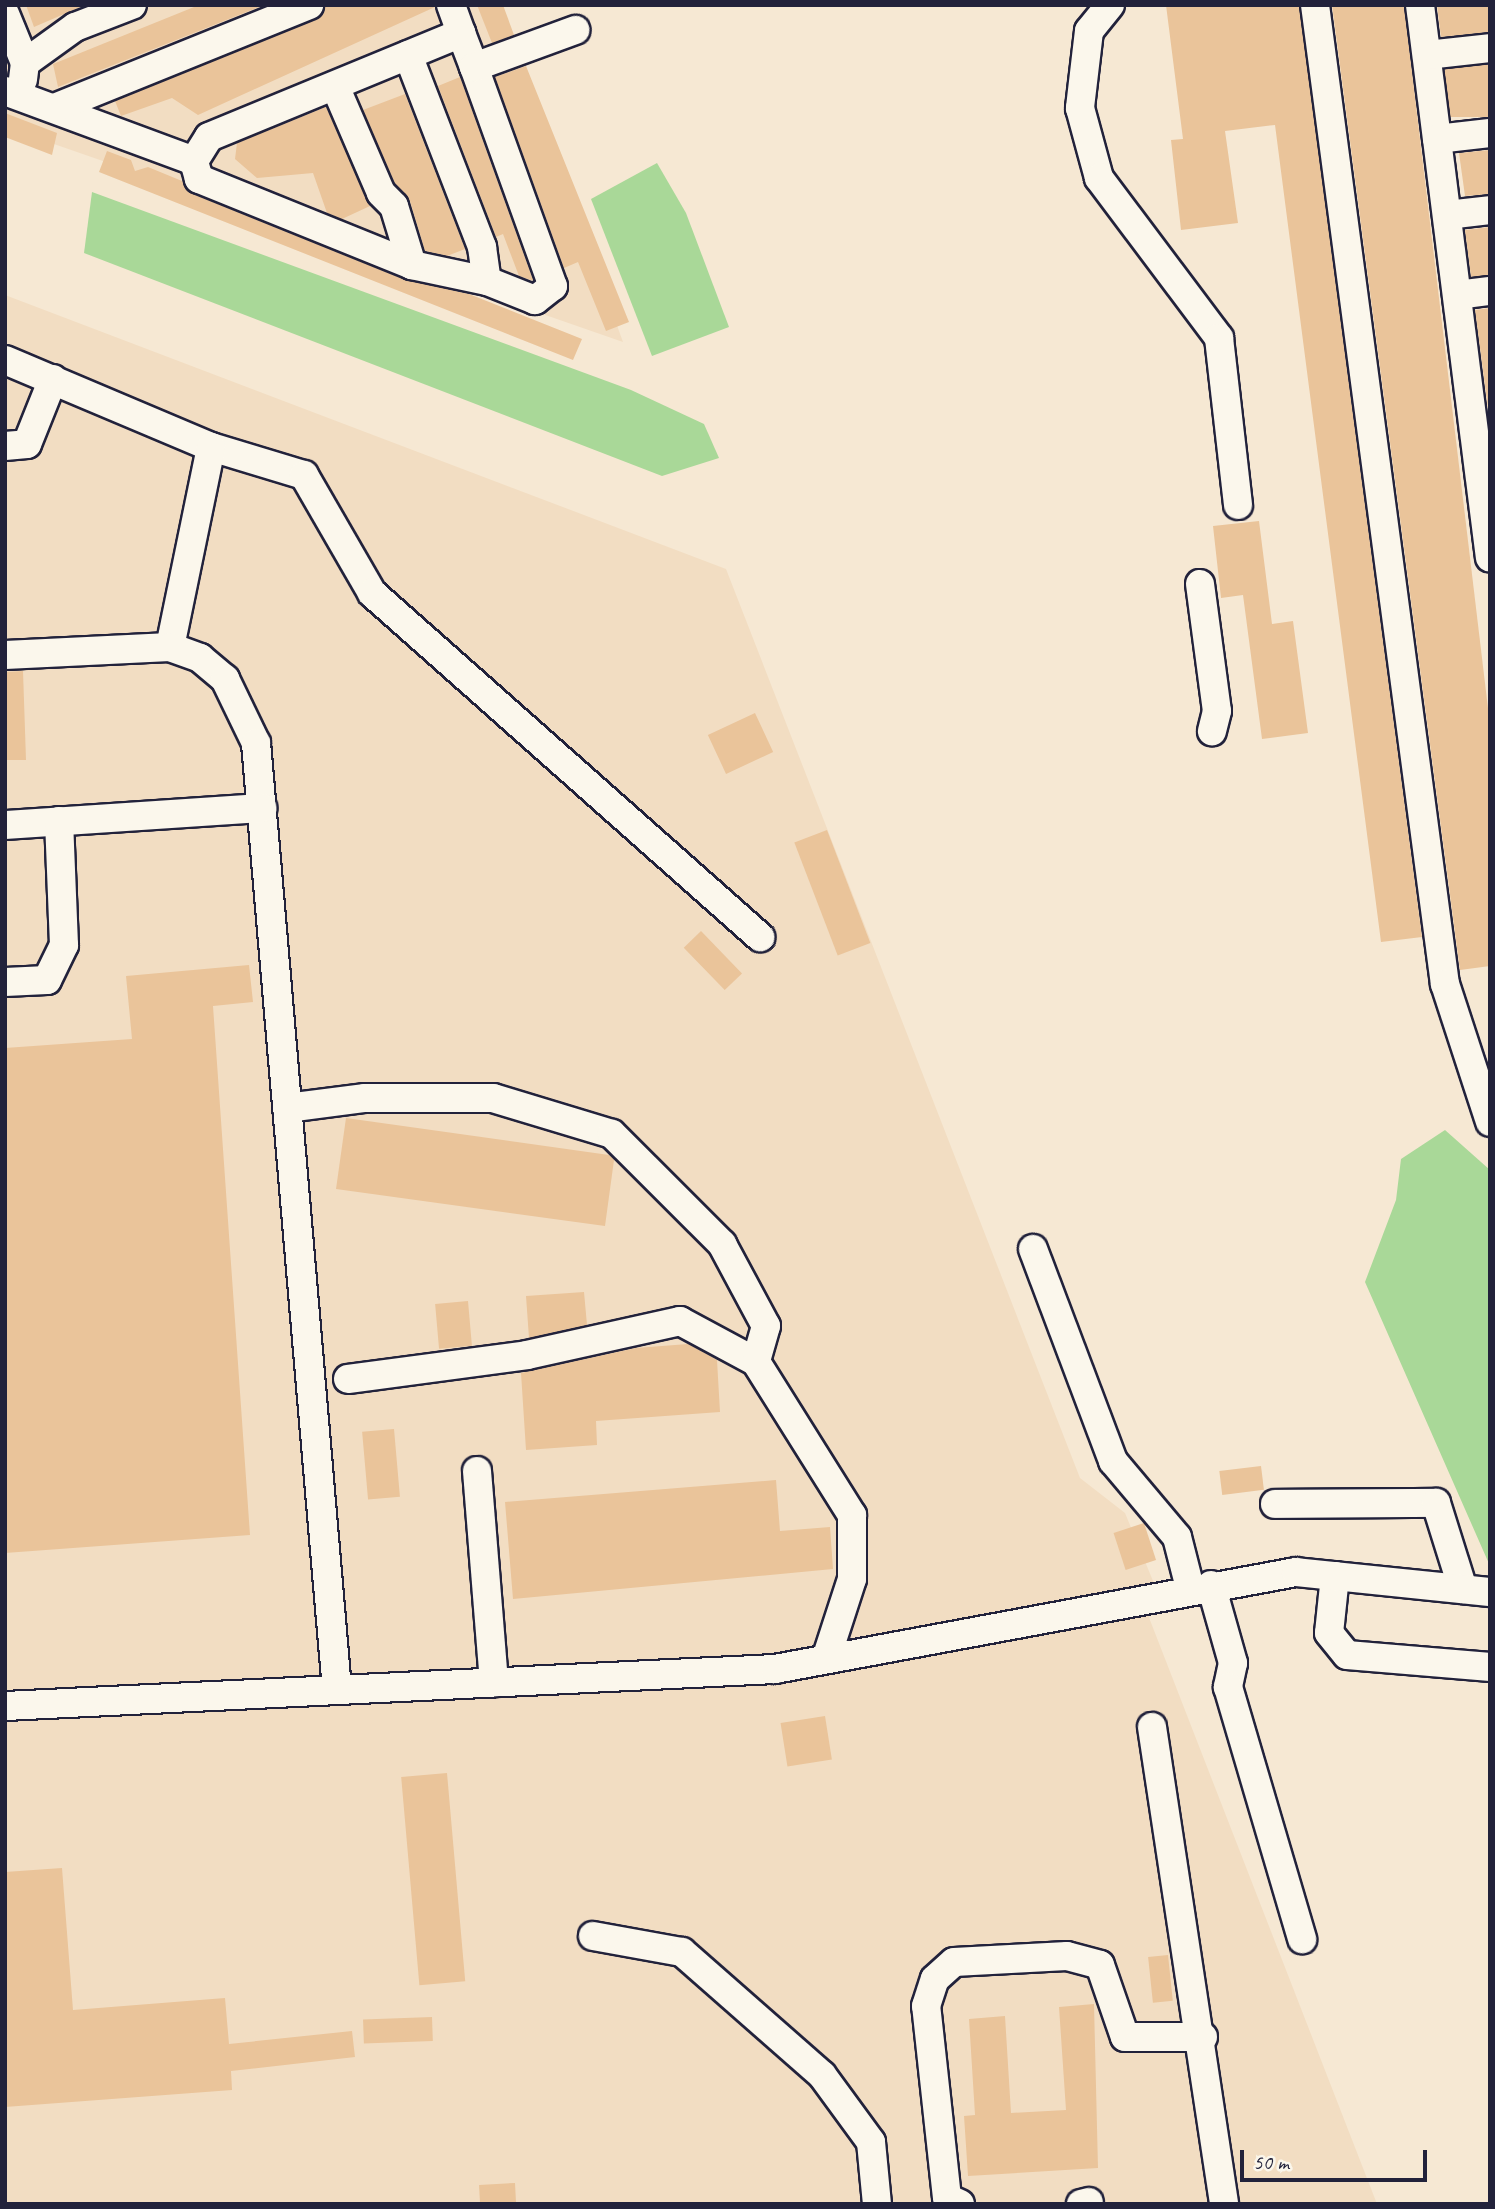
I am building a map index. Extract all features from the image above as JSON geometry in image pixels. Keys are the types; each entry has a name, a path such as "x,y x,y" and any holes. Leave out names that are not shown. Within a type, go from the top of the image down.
{"lane":[{"path":"132,5 71,16 25,63 14,94 57,107 194,161"},
{"path":"57,107 309,5"},
{"path":"451,5 553,286 535,300 487,281 412,265 199,179 194,161 209,136 461,33"},
{"path":"1110,5 1089,31 1080,108 1099,178 1219,338 1238,505"},
{"path":"1315,5 1445,984 1490,1122"},
{"path":"1420,5 1457,295 1478,373 1490,558"},
{"path":"5,13 25,63"},
{"path":"474,67 575,30"},
{"path":"1427,55 1490,48"},
{"path":"408,55 482,247 487,281"},
{"path":"335,86 381,193 394,206 412,265"},
{"path":"1437,139 1490,133"},
{"path":"1447,215 1490,210"},
{"path":"1457,295 1490,291"},
{"path":"5,360 211,447 304,474 373,593 760,937"},
{"path":"5,446 27,444 53,379"},
{"path":"170,647 211,447"},
{"path":"1200,584 1217,711 1212,731"},
{"path":"5,655 170,647 200,658 244,707 256,743 337,1689"},
{"path":"5,825 262,808"},
{"path":"5,982 47,980 64,945 59,821"},
{"path":"287,1108 365,1098 493,1098 612,1134 722,1244 766,1326 756,1362"},
{"path":"1033,1249 1113,1461 1177,1537 1233,1663 1228,1687 1301,1940"},
{"path":"348,1379 527,1355 680,1321 756,1362 852,1515 852,1579 826,1659"},
{"path":"477,1471 494,1682"},
{"path":"5,1706 775,1669 1118,1601 1296,1572 1476,1591 1437,1503 1275,1504"},
{"path":"1335,1576 1329,1633 1347,1655 1490,1667"},
{"path":"1152,1727 1203,2037 1224,2204"},
{"path":"593,1936 682,1952 822,2075 871,2142 877,2204"},
{"path":"960,2204 947,2199 926,2006 935,1979 954,1962 1067,1956 1100,1965 1125,2037 1203,2037"}],"shaded area":[{"path":"5,5 501,5 623,342 5,127"},
{"path":"5,295 726,569 1080,1478 1125,1513 1158,1593 1165,1612 1148,1615 1377,2204 5,2204"}],"green space":[{"path":"657,163 686,213 729,327 652,356 591,199"},
{"path":"92,192 631,390 704,424 719,458 662,476 84,253"},
{"path":"1445,1130 1490,1170 1490,1566 1365,1282 1396,1200 1401,1159"}],"building":[{"path":"26,5 85,5 34,27"},
{"path":"199,5 264,5 58,87 53,64"},
{"path":"325,5 435,7 198,115 172,98 121,116 115,101 315,20"},
{"path":"477,5 503,5 514,35 492,43"},
{"path":"1166,5 1299,5 1422,937 1381,942 1275,125 1225,131 1238,223 1181,230 1171,140 1183,139"},
{"path":"1332,5 1404,5 1490,725 1490,966 1460,970"},
{"path":"1437,5 1490,5 1490,32 1441,37"},
{"path":"1445,65 1490,65 1490,117 1445,117"},
{"path":"526,66 629,322 606,331 578,262 564,268 495,77"},
{"path":"460,77 533,280 519,276 503,234 496,237 438,86"},
{"path":"405,94 465,249 447,256 425,251 410,201 395,184 363,110"},
{"path":"326,107 370,206 342,219 327,213 313,173 257,178 235,159 237,143"},
{"path":"5,113 57,133 52,155 5,137"},
{"path":"1490,150 1490,194 1465,196 1459,153"},
{"path":"107,151 131,160 135,171 148,167 182,181 193,194 406,280 469,294 582,339 573,360 99,172"},
{"path":"1490,227 1490,275 1471,277 1465,230"},
{"path":"1490,308 1490,424 1475,310"},
{"path":"1259,521 1272,624 1293,621 1308,733 1262,739 1243,595 1221,598 1213,526"},
{"path":"23,671 26,760 5,760 5,672"},
{"path":"755,713 773,752 726,774 708,735"},
{"path":"827,830 870,943 838,956 794,843"},
{"path":"701,931 742,973 725,990 684,948"},
{"path":"249,965 253,1002 213,1006 250,1535 5,1553 5,1048 132,1039 126,976"},
{"path":"346,1118 609,1155 614,1160 605,1226 336,1189"},
{"path":"584,1292 587,1325 529,1338 526,1296"},
{"path":"468,1301 472,1346 439,1349 435,1304"},
{"path":"688,1344 717,1360 720,1412 596,1421 597,1445 526,1450 521,1373 636,1348"},
{"path":"394,1429 400,1497 368,1500 362,1432"},
{"path":"1261,1466 1264,1490 1222,1495 1219,1471"},
{"path":"776,1480 780,1531 830,1527 833,1569 513,1599 505,1502"},
{"path":"1144,1523 1156,1560 1126,1570 1114,1533"},
{"path":"825,1716 832,1759 787,1766 781,1723"},
{"path":"447,1773 465,1981 419,1985 401,1777"},
{"path":"62,1868 73,2010 225,1998 229,2044 352,2031 355,2057 231,2071 232,2090 5,2107 5,1872"},
{"path":"1168,1955 1173,2001 1153,2003 1148,1957"},
{"path":"1094,2004 1098,2168 968,2176 964,2116 975,2115 969,2019 1005,2016 1011,2113 1066,2110 1059,2007"},
{"path":"432,2017 433,2041 364,2043 363,2019"},
{"path":"515,2183 516,2204 480,2204 479,2185"}]}
